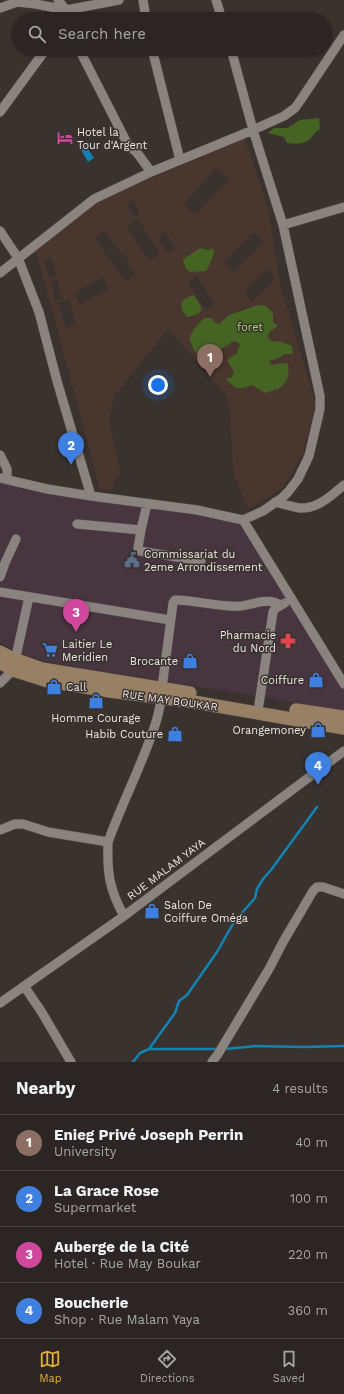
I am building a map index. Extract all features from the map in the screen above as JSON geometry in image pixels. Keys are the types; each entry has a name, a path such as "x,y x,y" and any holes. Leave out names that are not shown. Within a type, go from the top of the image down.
{"main road":[{"name":"RUE MAY BOUKAR","path":"0,652 14,665"},
{"name":"RUE MAY BOUKAR","path":"0,662 14,665 48,681 76,686 162,693 259,704 344,717"},
{"name":"RUE MAY BOUKAR","path":"162,693 188,701 344,728"}],"street":[{"path":"58,0 65,12"},
{"path":"77,12 119,0"},
{"path":"143,0 145,12"},
{"path":"216,0 220,12"},
{"path":"0,8 17,2 36,4 59,12"},
{"path":"332,53 344,35"},
{"path":"0,112 41,56"},
{"path":"83,56 127,143 138,154 151,172"},
{"path":"154,56 180,160"},
{"path":"0,455 7,469 4,479 47,489 197,510 243,520 263,511 288,492 307,463 321,402 283,225 253,130 233,56"},
{"path":"0,273 94,200 151,172 284,116 294,108 330,56"},
{"path":"283,225 344,207"},
{"path":"0,231 18,258 39,312 57,381 91,496"},
{"path":"275,502 300,508 315,506 328,499 344,485"},
{"path":"147,504 138,548 140,551 201,561"},
{"path":"243,520 344,684"},
{"path":"78,524 141,530"},
{"path":"0,577 4,563 16,539"},
{"path":"0,592 29,598 170,620"},
{"path":"0,683 14,665 29,598"},
{"path":"259,704 273,612 281,605 292,599"},
{"path":"124,916 111,888 107,864 108,842 155,727 162,693 173,603 175,600 240,606 268,600 274,601 281,605"},
{"name":"RUE MALAM YAYA","path":"0,1003 124,916 344,751"},
{"path":"0,830 15,824 23,824 48,832 108,842"},
{"path":"212,1062 269,969 313,891 317,887 323,887 344,894"},
{"path":"24,986 41,1010 71,1062"}],"shaded area":[{"path":"245,138 269,213 281,288 316,405 303,454 283,488 248,509 233,471 230,415 227,396 168,329 115,395 109,420 121,473 115,479 113,490 100,489 35,250 97,201","holes":["216,168 230,180 226,185 224,184 197,213 194,211 192,212 184,204","132,200 140,212 134,217 126,204","138,219 160,254 149,261 127,226","105,231 122,255 125,254 129,260 126,262 135,274 125,282 95,238","165,232 176,248 168,253 158,237","254,232 264,242 233,272 224,262","200,248 208,250 206,271 195,272 186,269 188,255 195,253","51,257 57,276 50,279 44,260","267,269 276,277 253,302 244,293","197,276 215,304 206,310 188,282","103,277 109,289 80,304 74,293","57,280 62,299 55,300 51,282","69,300 76,325 66,328 59,303","246,308 269,332 268,338 284,354 279,358 269,361 271,365 283,363 252,385 244,388 232,377 240,345 234,341 223,348 211,318 219,324 229,315"]},
{"path":"0,475 197,507 243,519 344,684 344,712 269,698 48,662 18,652 0,643"}],"green space":[{"path":"319,118 320,129 309,140 303,143 287,143 284,137 268,133 274,128 288,128 300,120"},
{"path":"200,248 208,250 212,248 214,251 212,259 206,271 190,272 186,269 183,260"},
{"path":"193,295 198,301 202,310 198,314 188,317 181,308 185,299"},
{"name":"foret","path":"258,305 266,306 273,313 273,322 278,326 269,332 268,338 273,342 278,341 292,346 293,354 284,354 279,358 269,361 271,365 283,363 288,364 289,371 284,384 276,390 265,393 252,385 244,388 235,387 226,379 232,377 234,372 227,360 237,353 240,344 234,341 205,357 196,354 189,339 194,329 204,318 211,318 219,324 229,315"}],"water":[{"path":"84,143 94,158 88,162 79,146"}],"waterway":[{"path":"133,1062 140,1053 149,1049 175,1013 179,1001 187,995 217,952 234,922 255,898 257,889 263,879 317,807"},
{"path":"225,1049 256,1046 344,1046"},
{"path":"149,1049 218,1049"}],"place":[{"name":"Hotel la Tour d'Argent","path":"65,138"},
{"name":"Enieg Privé Joseph Perrin","path":"210,377"},
{"name":"La Grace Rose","path":"71,465"},
{"name":"Commissariat du 2eme Arrondissement","path":"132,560"},
{"name":"Auberge de la Cité","path":"76,632"},
{"name":"Pharmacie du Nord","path":"288,641"},
{"name":"Laitier Le Meridien","path":"50,650"},
{"name":"Brocante","path":"190,661"},
{"name":"Coiffure","path":"316,680"},
{"name":"Call","path":"54,687"},
{"name":"Homme Courage","path":"96,701"},
{"name":"Orangemoney","path":"318,730"},
{"name":"Habib Couture","path":"175,734"},
{"name":"Boucherie","path":"318,785"},
{"name":"Salon De Coiffure Oméga","path":"152,911"}]}
